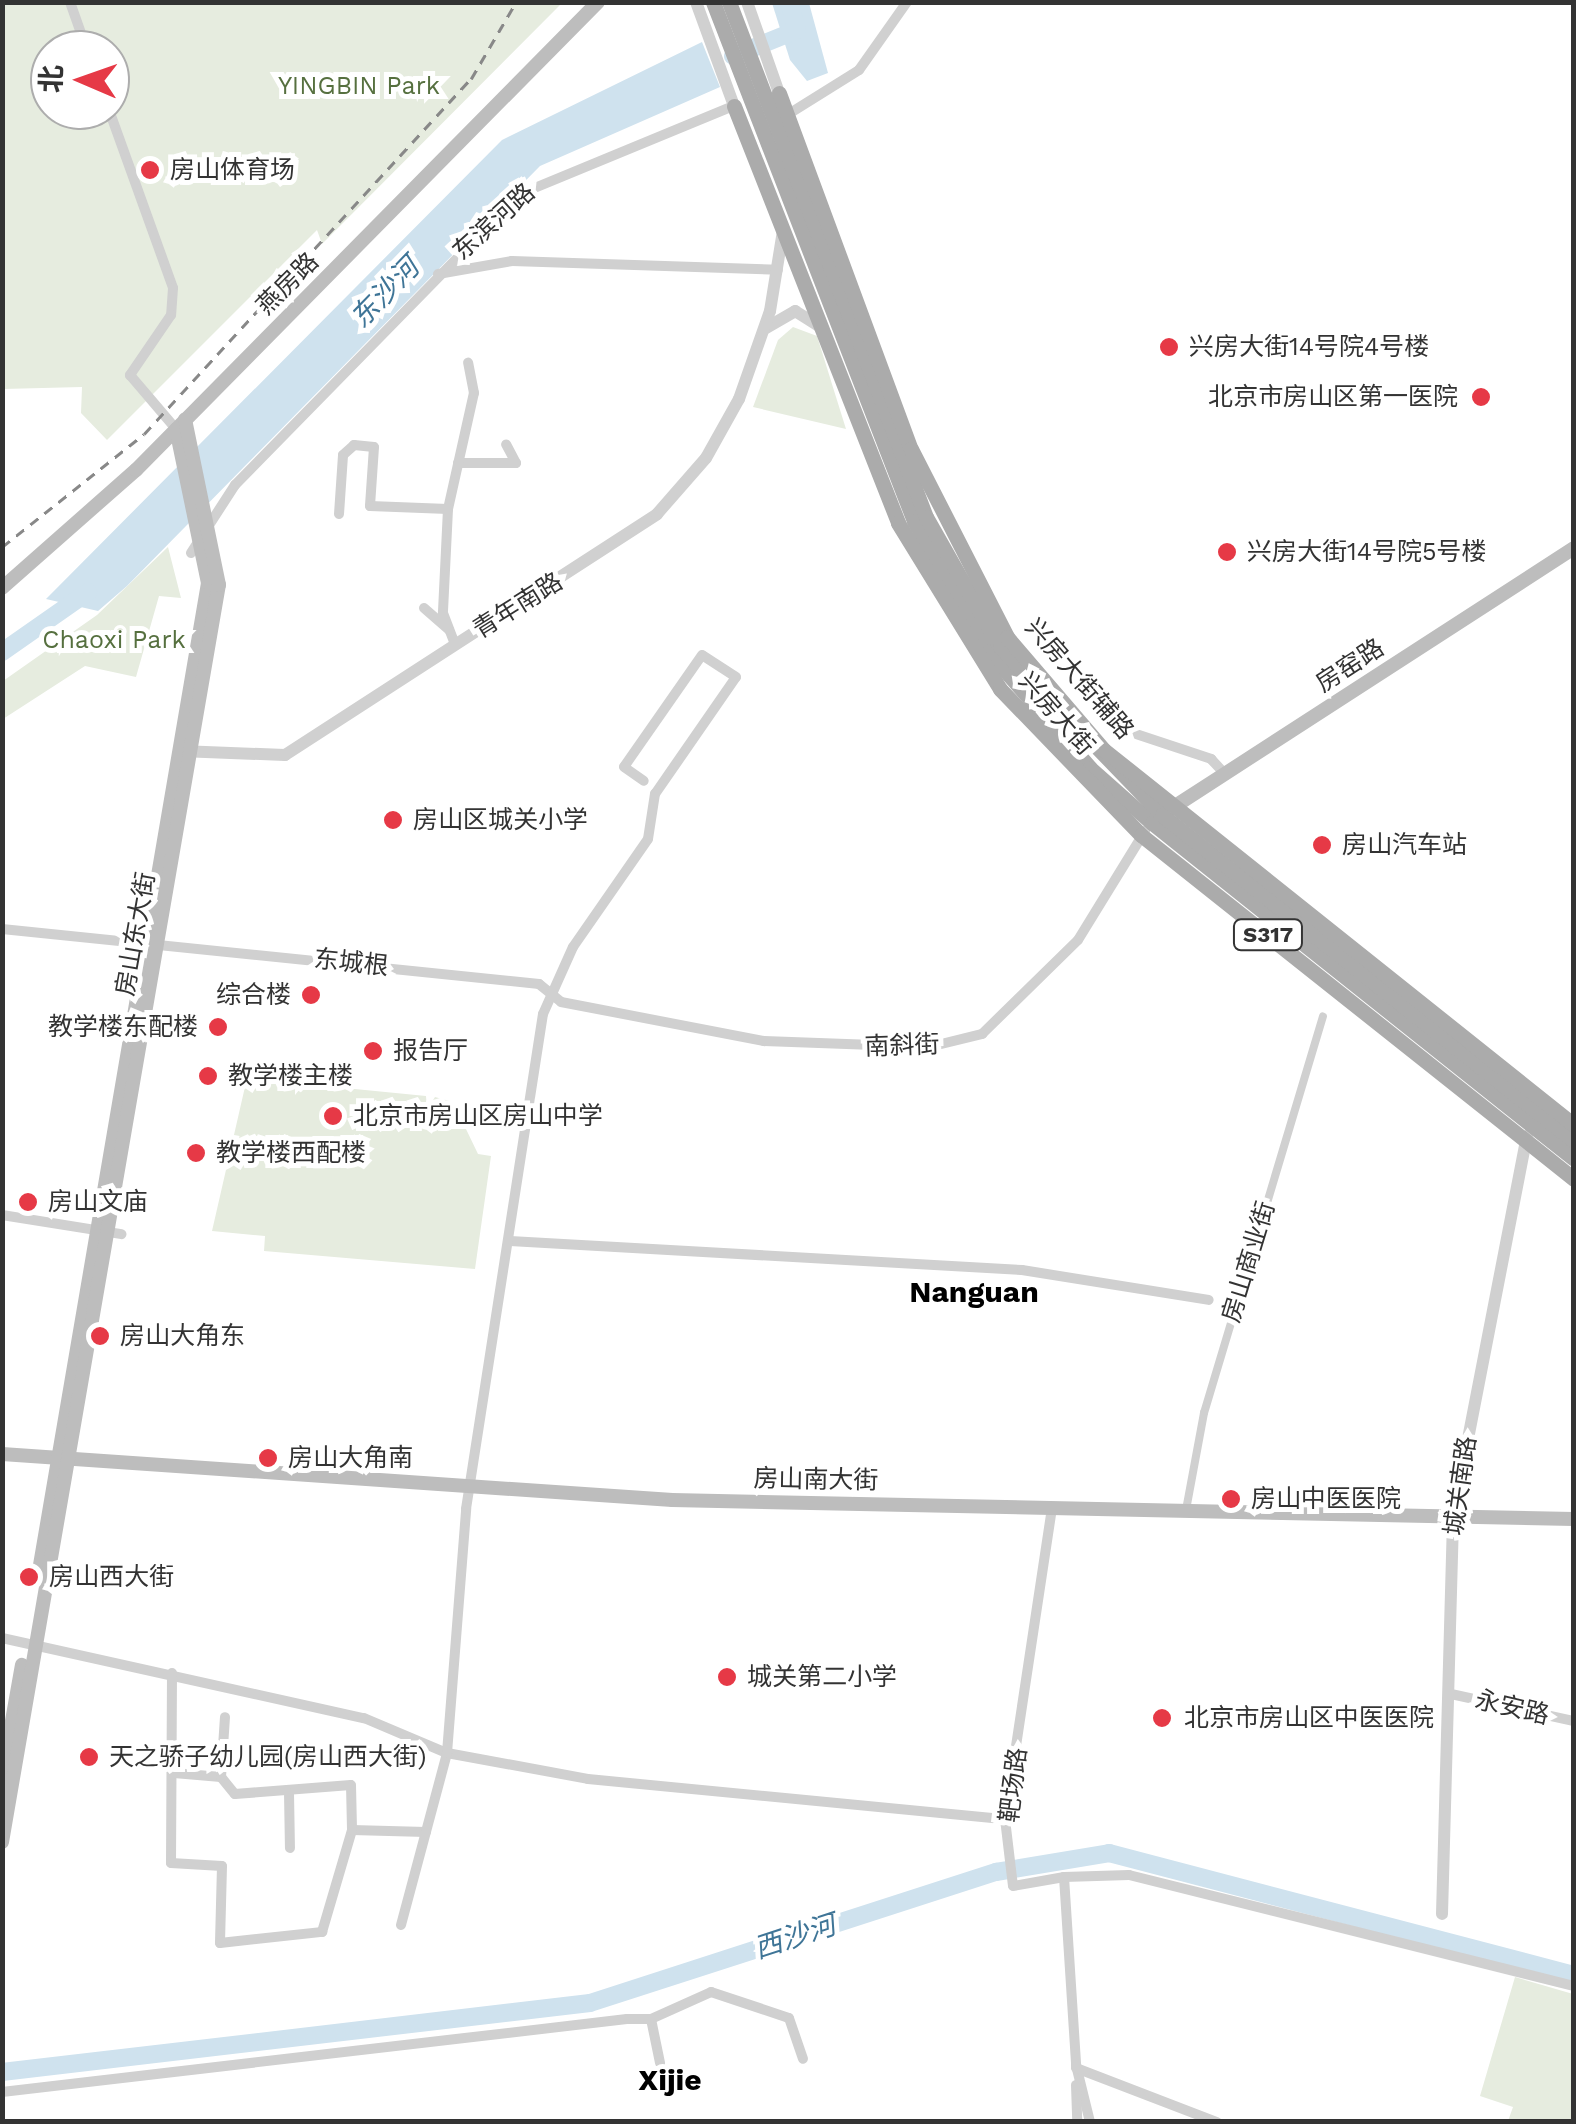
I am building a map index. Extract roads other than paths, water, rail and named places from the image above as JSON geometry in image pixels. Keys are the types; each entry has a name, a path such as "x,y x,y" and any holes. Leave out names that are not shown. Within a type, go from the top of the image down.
{"main road":[{"name":"燕房路","path":"2,588 180,424 598,2"},
{"path":"725,7 765,99 787,115"},
{"name":"兴房大街","path":"765,99 779,174 904,498 948,589 1017,687 1157,820 1526,1142 1574,1179"},
{"name":"兴房大街","path":"765,99 926,517 1000,647 1060,727"},
{"name":"兴房大街","path":"734,106 866,449 941,605 984,668 1064,762 1157,820 1286,914 1574,1141"},
{"name":"兴房大街辅路","path":"787,115 970,577 1157,820 1280,892 1572,1121"},
{"path":"779,174 783,229"},
{"path":"829,266 832,236"},
{"name":"房山东大街","path":"64,1458 109,1233 208,583 205,524 180,424"},
{"path":"866,449 904,498"},
{"name":"房窑路","path":"1157,820 1574,548"},
{"path":"984,668 1017,687"},
{"path":"1064,762 1060,727 1090,733"},
{"name":"兴房大街","path":"1157,820 1574,1159"},
{"path":"1280,892 1286,914"},
{"name":"房山南大街","path":"2,1454 473,1488 1052,1508 1574,1519"},
{"path":"2,1842 64,1458"},
{"path":"2,1777 32,1641"}],"street":[{"path":"70,2 80,30"},
{"path":"696,2 725,7 734,106"},
{"path":"787,115 859,70 908,2"},
{"name":"东滨河路","path":"191,553 205,524 235,485 437,274 539,181 734,106"},
{"path":"116,130 173,288 171,315 130,375 180,424"},
{"name":"青年南路","path":"185,751 285,755 669,502 727,425 764,330 783,229"},
{"path":"437,274 512,261 778,270"},
{"path":"764,330 795,311 822,332"},
{"path":"455,645 449,630 448,509 474,393 468,363"},
{"path":"458,463 516,463 506,444"},
{"path":"340,514 342,455 354,445 374,447 370,506 448,509"},
{"path":"424,608 449,630"},
{"path":"1045,644 1128,731 1211,759 1225,774"},
{"path":"402,1925 447,1753 473,1488 552,994 648,839 655,794 736,677 702,655 624,766 644,780"},
{"name":"南斜街","path":"552,994 764,1041 960,1043 982,1034 1100,916 1157,820"},
{"name":"东城根","path":"2,930 153,940 539,984 552,994"},
{"name":"房山商业街","path":"1186,1510 1204,1413 1323,1016"},
{"name":"城关南路","path":"1442,1914 1453,1516 1529,1124"},
{"path":"2,1215 109,1233"},
{"path":"510,1241 1022,1270 1209,1300"},
{"name":"靶场路","path":"1052,1508 1006,1818 1013,1886 1064,1876 1129,1875 1574,1986"},
{"path":"2,1638 32,1641 364,1718 447,1753 588,1779 1006,1818"},
{"path":"172,1674 165,1720 174,1773 172,1863 222,1866 220,1944 322,1932 352,1830 351,1785 289,1793 234,1794 221,1776 225,1717"},
{"name":"永安路","path":"1451,1694 1574,1722"},
{"path":"174,1773 221,1776"},
{"path":"289,1793 290,1848"},
{"path":"352,1830 426,1832"},
{"path":"1064,1876 1077,2122"},
{"path":"2,2092 651,2019 711,1992 789,2018 802,2059"},
{"path":"651,2019 660,2063"},
{"path":"1076,2066 1090,2122"},
{"path":"1076,2066 1217,2122"}],"water":[{"path":"772,3 809,3 828,73 807,81 790,60"},
{"path":"702,42 720,87 540,166 127,586 98,611 46,599 502,140"}],"waterway":[{"name":"东沙河","path":"733,56 797,30 789,2"},
{"name":"东沙河","path":"2,652 88,592"},
{"name":"西沙河","path":"2,2072 590,2003 996,1872 1109,1853 1574,1975"}],"railway":[{"path":"2,547 144,434 471,79 516,2"}],"place":[{"name":"房山体育场","path":"150,170"},
{"name":"兴房大街14号院4号楼","path":"1169,347"},
{"name":"北京市房山区第一医院","path":"1481,397"},
{"name":"兴房大街14号院5号楼","path":"1227,552"},
{"name":"房山区城关小学","path":"393,820"},
{"name":"房山汽车站","path":"1322,845"},
{"name":"综合楼","path":"311,995"},
{"name":"教学楼东配楼","path":"218,1027"},
{"name":"报告厅","path":"373,1051"},
{"name":"教学楼主楼","path":"208,1076"},
{"name":"北京市房山区房山中学","path":"333,1116"},
{"name":"教学楼西配楼","path":"196,1153"},
{"name":"房山文庙","path":"28,1202"},
{"name":"房山大角东","path":"100,1336"},
{"name":"房山大角南","path":"268,1458"},
{"name":"房山中医医院","path":"1231,1499"},
{"name":"房山西大街","path":"29,1577"},
{"name":"城关第二小学","path":"727,1677"},
{"name":"北京市房山区中医医院","path":"1162,1718"},
{"name":"天之骄子幼儿园(房山西大街)","path":"89,1757"}],"district":[{"name":"Nanguan","path":"974,1292"},
{"name":"Xijie","path":"670,2080"}],"park label":[{"name":"YINGBIN Park","path":"359,86"},
{"name":"Chaoxi Park","path":"114,640"}]}
